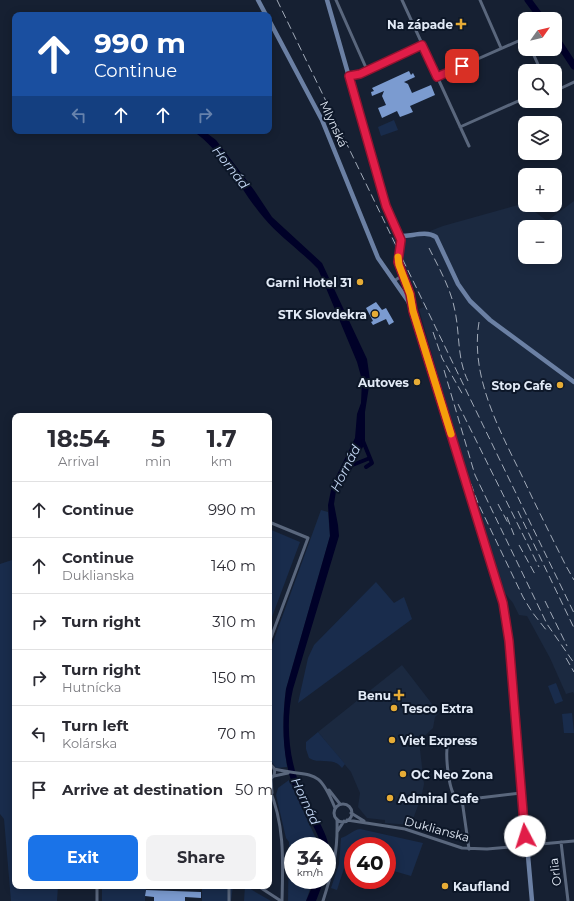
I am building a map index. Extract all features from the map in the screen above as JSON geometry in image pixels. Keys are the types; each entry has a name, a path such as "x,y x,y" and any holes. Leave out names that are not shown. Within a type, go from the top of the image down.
{"street":[{"path":"258,0 264,12"},
{"path":"327,0 386,206 401,242 398,262 410,294 413,311 504,607 532,901"},
{"path":"336,0 367,70"},
{"path":"402,0 469,146"},
{"path":"480,0 501,48"},
{"name":"Mlynská","path":"272,26 322,120 378,258 413,311"},
{"path":"437,77 518,41"},
{"path":"349,76 360,74 422,45"},
{"path":"562,88 574,82"},
{"path":"460,127 518,101"},
{"path":"399,236 407,237 427,233 436,237 462,291 470,302 490,320 574,382"},
{"path":"394,281 403,275"},
{"path":"272,523 308,538 272,635"},
{"path":"453,739 448,742 447,749 450,780 454,797 462,800 521,793"},
{"path":"272,775 274,769 282,773"},
{"path":"272,778 282,773 292,772 318,778 340,804 347,805 351,813 367,822"},
{"path":"323,901 334,865 338,832 337,819 334,814 335,808 326,788"},
{"path":"272,796 281,830 283,850 281,901"},
{"path":"462,800 469,849"},
{"path":"335,808 340,804"},
{"path":"338,832 351,813"},
{"path":"337,819 367,822"},
{"name":"Duklianska","path":"367,822 385,827 412,831 447,845 469,849 487,849 574,841"},
{"name":"Orlia","path":"561,842 568,901"},
{"path":"97,889 97,901"},
{"path":"229,889 229,901"},
{"path":"263,889 281,901"}],"shaded area":[{"path":"394,120 398,130 381,136 378,127"},
{"path":"574,201 574,694 573,692 566,694 550,658 527,616 519,615 513,603 504,592 488,548 419,309 424,307 390,238 395,236 425,233 443,226 518,205 518,212 535,212 546,220 518,220 518,264 562,264 562,220 548,220 559,212 562,212 562,210"},
{"path":"321,510 328,512 330,536 286,689 284,728 287,767 276,768 272,762 272,645"},
{"path":"272,530 300,542 272,617"},
{"path":"12,560 12,889 58,889 57,901 11,901 4,819 0,814 0,564"},
{"path":"376,582 394,603 404,597 412,619 298,703 308,658 314,645"},
{"path":"402,665 439,713 435,717 433,728 419,741 424,784 411,825 385,823 385,820 367,818 358,807 360,793 351,772 318,732"},
{"path":"556,683 563,701 555,704 548,686"},
{"path":"572,713 574,733 564,733 562,714"},
{"path":"318,732 345,764 342,768 335,762 318,761 309,758 306,749 306,742"},
{"path":"289,780 315,837 286,837 276,795 278,788"},
{"path":"360,829 396,837 344,837 344,868 337,890 334,889 336,889 336,873 339,864 341,838"},
{"path":"396,837 423,843 411,876 396,872"},
{"path":"102,889 146,889 145,901 102,901"},
{"path":"202,889 233,889 231,901 202,901"},
{"path":"245,889 250,889 271,901 244,901"},
{"path":"288,889 310,889 306,901 288,901"}],"water":[{"name":"Hornád","path":"197,134 208,134 216,140 254,190 272,217 322,263 367,359 370,380 365,412 365,443 351,470 345,476 336,491 334,504 339,536 293,689 289,712 290,747 298,781 326,837 318,837 301,805 290,777 284,748 284,704 286,689 330,536 328,505 332,485 355,438 357,414 361,403 362,380 357,362 318,269 270,225 255,207 214,150"},
{"path":"311,889 321,889 316,901 306,901"}],"building":[{"path":"409,71 411,75 413,73 415,77 404,82 408,84 412,93 431,85 435,95 410,106 413,112 400,117 397,111 382,118 378,108 386,105 382,96 384,91 372,96 371,92 374,91 372,88"},
{"name":"STK Slovdekra","path":"376,302 382,310 386,308 394,322 389,325 386,319 373,325 371,322 373,321 366,308"},
{"path":"146,890 201,892 201,898 185,897 185,901 154,901 154,897 145,896"}],"waterway":[{"path":"528,0 537,12"},
{"path":"562,48 574,66"},
{"name":"Hornád","path":"363,441 372,463 366,467"},
{"name":"Hornád","path":"350,466 370,458"}],"railway":[{"path":"277,0 574,613"},
{"path":"429,248 451,295 457,320 460,356 464,373 468,381"},
{"path":"479,322 477,342 479,362 488,402 504,440 574,580"},
{"path":"433,332 442,358 463,395"},
{"path":"444,370 475,475 547,624 574,663"},
{"path":"458,404 539,567"},
{"path":"471,484 478,503 523,597 532,612 547,631"},
{"path":"498,504 508,523"},
{"path":"518,511 574,628"},
{"path":"507,517 514,535"},
{"path":"519,545 536,576"},
{"path":"545,601 567,646"},
{"path":"566,658 574,672"}],"slow traffic":[{"path":"398,257 398,262 410,294 413,311 419,326 451,434"}],"place":[{"name":"Na západe","path":"461,24"},
{"name":"Garni Hotel 31","path":"360,282"},
{"name":"STK Slovdekra","path":"375,314"},
{"name":"Autoves","path":"417,382"},
{"name":"Stop Cafe","path":"560,385"},
{"name":"Benu","path":"399,695"},
{"name":"Tesco Extra","path":"394,708"},
{"name":"Viet Express","path":"392,740"},
{"name":"OC Neo Zona","path":"403,774"},
{"name":"Admiral Cafe","path":"390,798"},
{"name":"Kaufland","path":"445,886"}],"route":[{"path":"462,66 437,77 422,45 360,74 349,76 386,206 401,240 398,262 410,294 413,311 419,326 503,603 509,641 525,836"}]}
